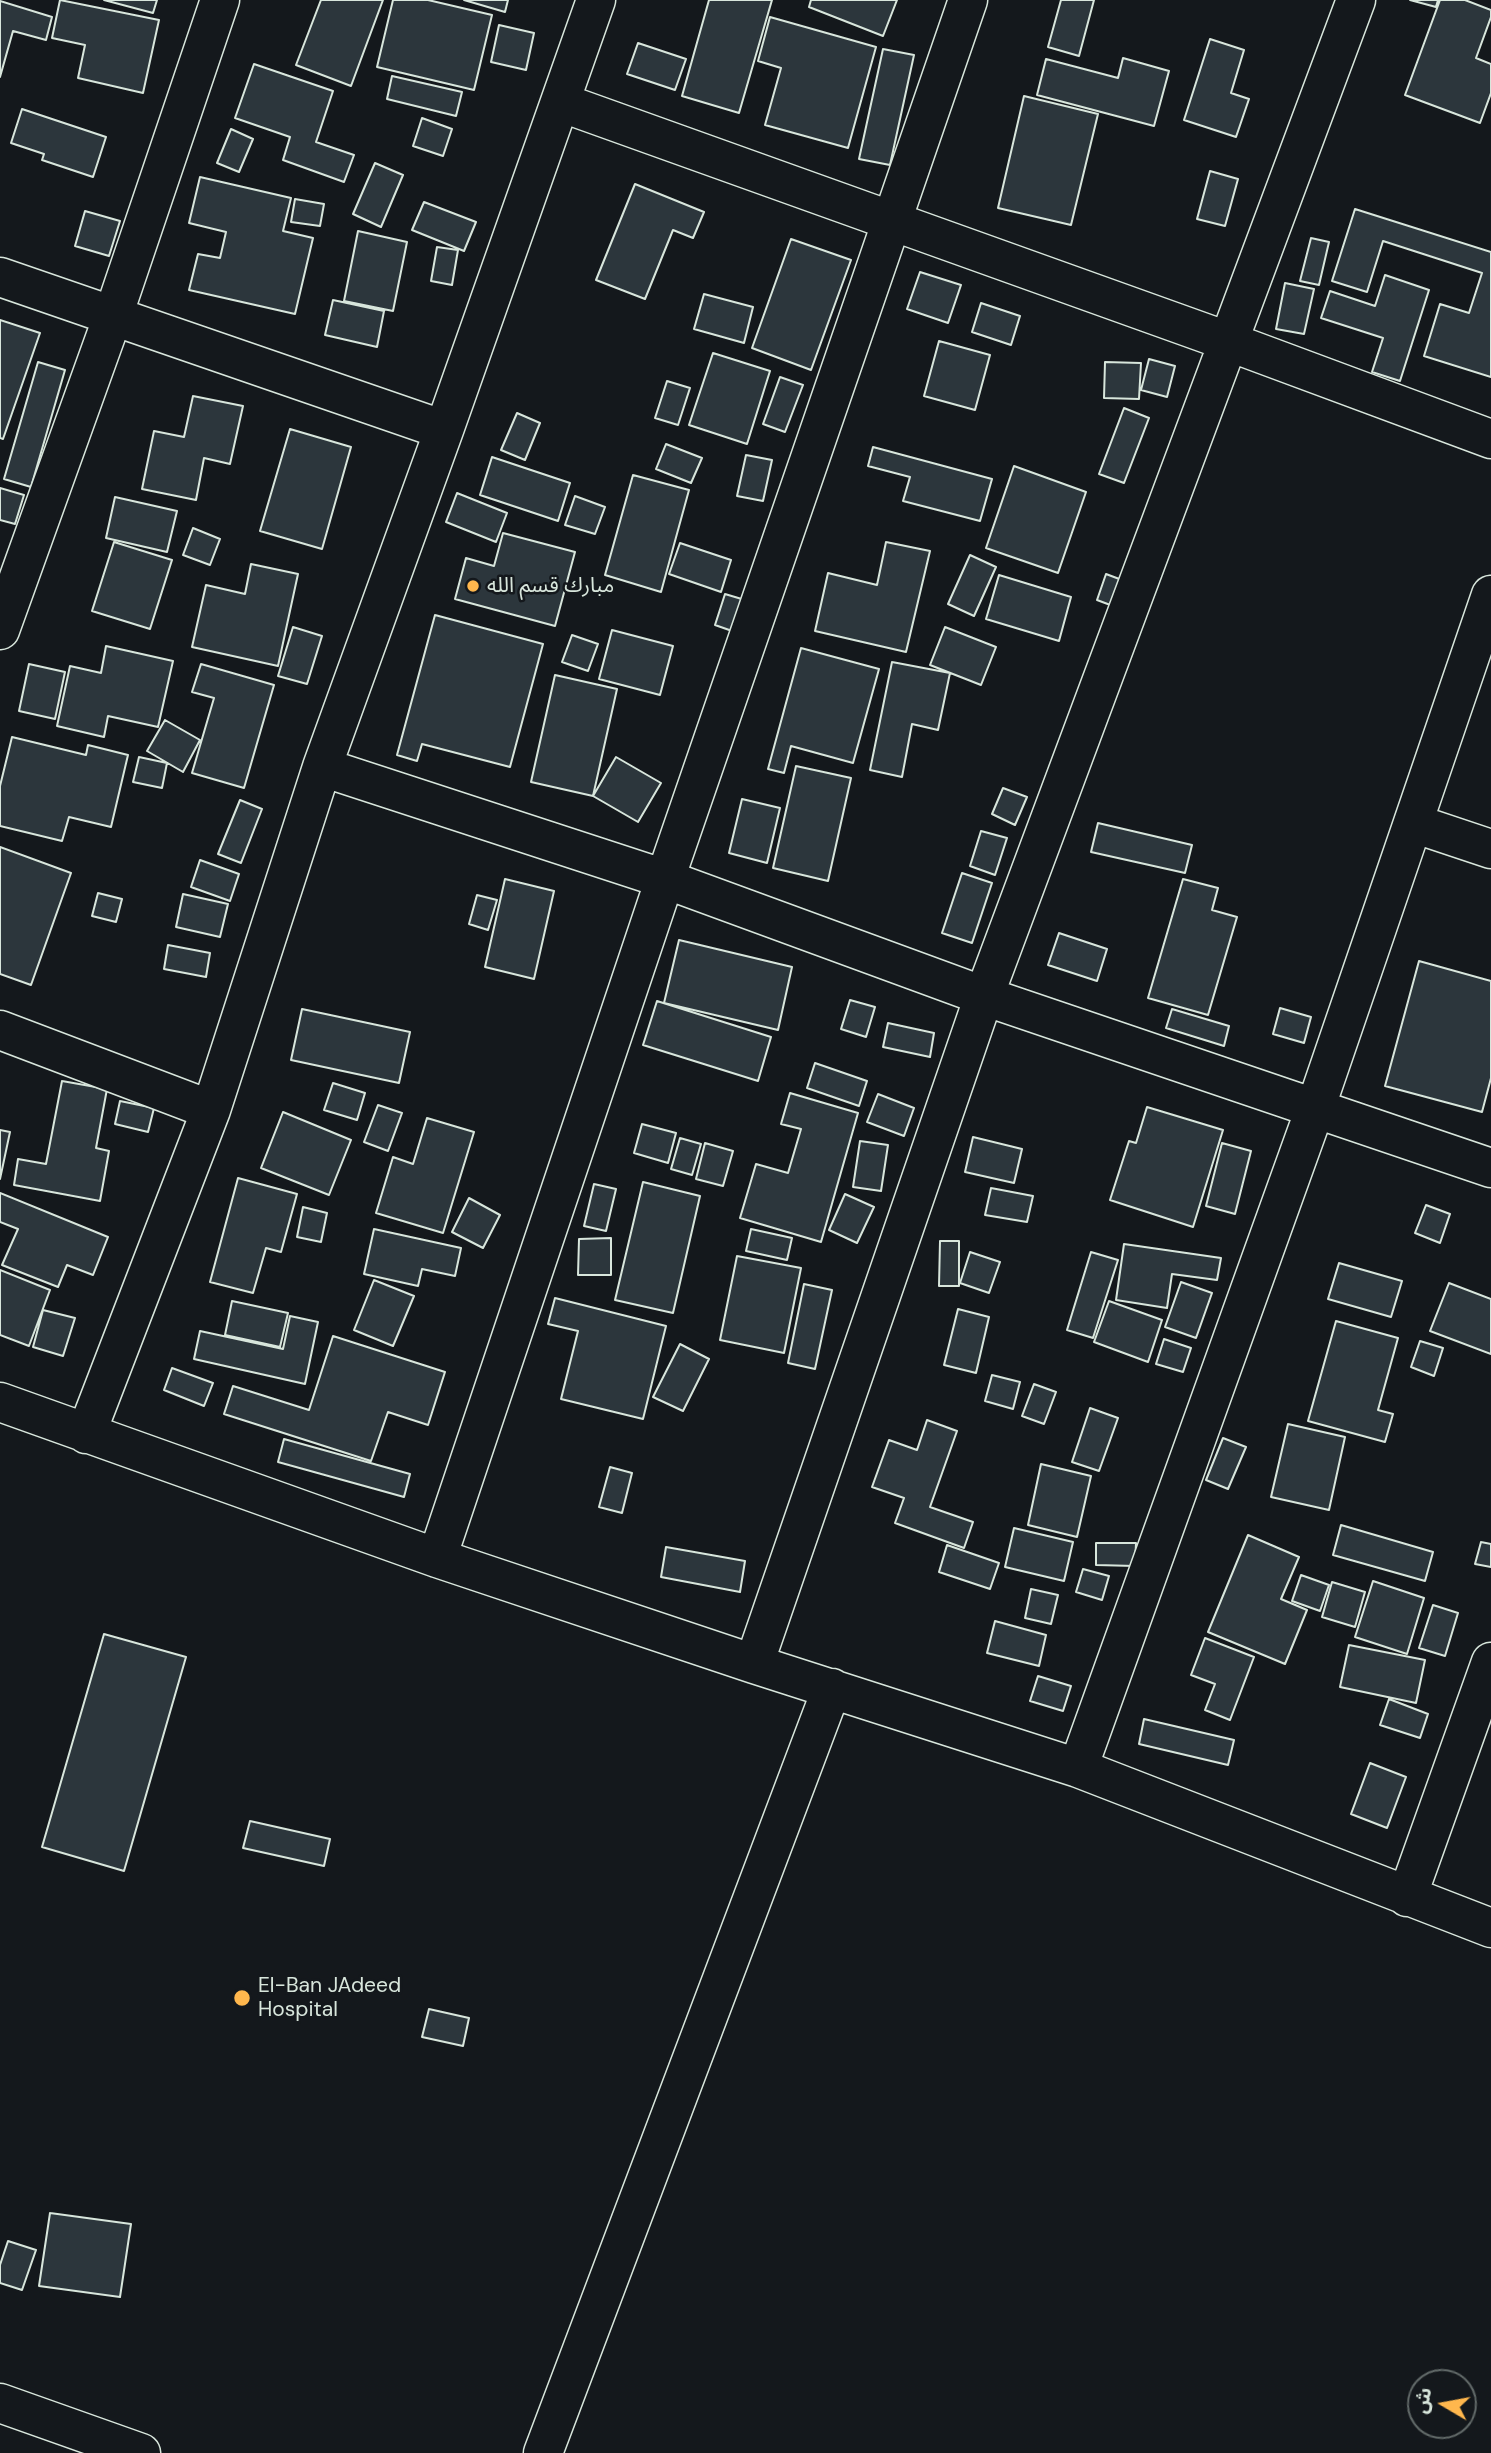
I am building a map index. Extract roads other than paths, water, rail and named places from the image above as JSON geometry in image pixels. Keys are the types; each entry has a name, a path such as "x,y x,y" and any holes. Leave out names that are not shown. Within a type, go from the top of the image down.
{"street":[{"path":"0,630 113,316 220,0"},
{"path":"86,1434 211,1110 322,767 596,0"},
{"path":"438,1558 665,879 968,0"},
{"path":"754,1664 984,996 1356,0"},
{"path":"560,102 891,219 1491,439"},
{"path":"0,278 444,430"},
{"path":"1078,1768 1315,1109 1491,595"},
{"path":"322,767 665,879 984,996 1491,1168"},
{"path":"1413,823 1491,849"},
{"path":"0,1030 211,1110"},
{"path":"0,1402 438,1558 754,1664 1078,1768 1491,1928"},
{"path":"1407,1897 1491,1662"},
{"path":"543,2453 832,1688"},
{"path":"0,2403 141,2453"}],"place":[{"name":"مبارك قسم الله","path":"473,586"},
{"name":"El-Ban JAdeed Hospital","path":"242,1998"}]}
